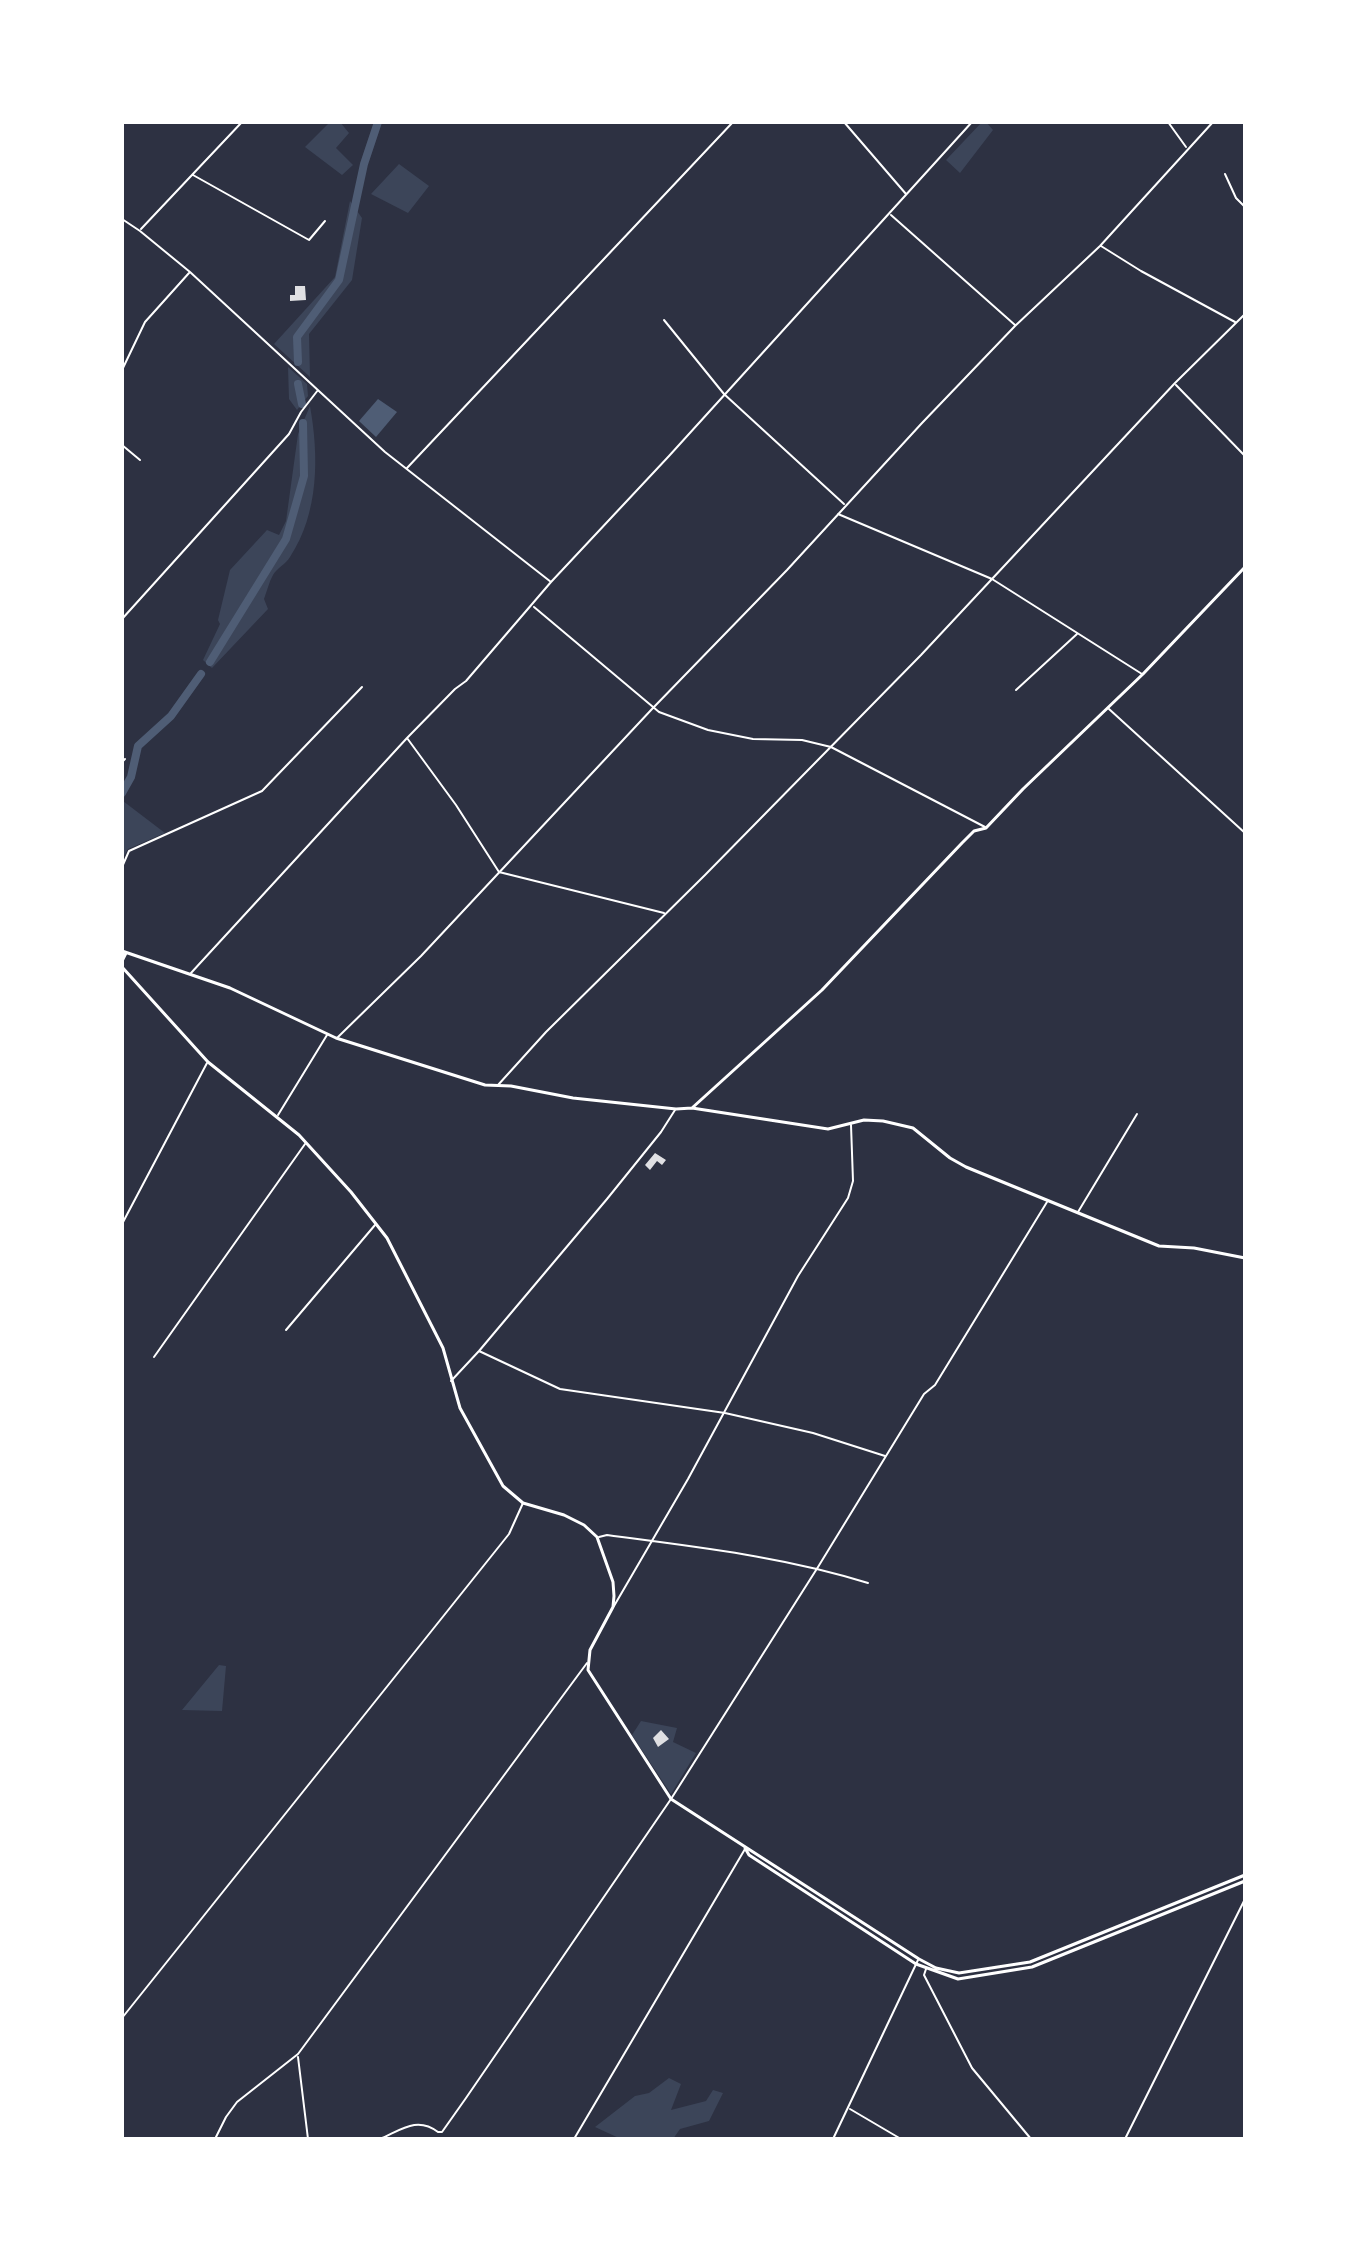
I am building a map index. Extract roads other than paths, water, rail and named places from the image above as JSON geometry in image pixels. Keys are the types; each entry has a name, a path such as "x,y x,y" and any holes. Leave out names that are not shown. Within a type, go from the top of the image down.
{"main road":[{"path":"692,1108 822,990 974,831 986,828 1143,674 1245,567"},
{"path":"122,961 124,952 191,973 263,1002 336,1038 485,1085 573,1098 692,1108 828,1129 873,1120 913,1128 966,1167 1159,1246 1194,1248 1245,1258"},
{"path":"122,967 208,1062 306,1143 387,1238 443,1348 460,1408 503,1486 523,1503 564,1515 584,1525 597,1537 613,1582 613,1607 590,1650 587,1663 590,1675 671,1799 918,1961"},
{"path":"745,1848 749,1855 918,1961 949,1977 967,1979 1032,1967 1245,1881"},
{"path":"787,1879 789,1874"},
{"path":"927,1966 965,1973 1030,1962 1245,1875"}],"street":[{"path":"140,231 242,122"},
{"path":"406,469 733,122"},
{"path":"844,122 907,194"},
{"path":"191,973 407,738 466,681 551,582 972,122"},
{"path":"1168,122 1187,148"},
{"path":"336,1038 421,956 1015,326 1100,246 1213,122"},
{"path":"1225,174 1236,198 1245,207"},
{"path":"193,175 309,240 325,221"},
{"path":"889,214 1015,326"},
{"path":"122,219 190,272 406,469 551,582"},
{"path":"1100,246 1236,323"},
{"path":"122,370 145,322 190,272"},
{"path":"498,1085 546,1032 831,747 1175,383 1245,314"},
{"path":"664,320 724,394 845,505"},
{"path":"1175,383 1245,456"},
{"path":"122,619 289,434 318,390"},
{"path":"122,445 140,460"},
{"path":"838,514 992,579 1143,674"},
{"path":"532,606 652,709 708,730 753,739 802,740 831,747 986,828"},
{"path":"1016,690 1078,633"},
{"path":"122,867 129,851 262,791 362,687"},
{"path":"1108,708 1245,833"},
{"path":"407,738 499,872 665,913"},
{"path":"277,1117 328,1034"},
{"path":"122,1224 179,1119 185,1100 208,1062"},
{"path":"451,1381 661,1132 676,1109"},
{"path":"1078,1212 1137,1114"},
{"path":"613,1607 725,1413 798,1276 848,1198 853,1181 850,1124"},
{"path":"154,1357 306,1143"},
{"path":"380,2139 418,2123 442,2132 671,1799 924,1394 935,1385 1048,1200"},
{"path":"286,1330 376,1224"},
{"path":"479,1351 560,1389 725,1413 826,1436 885,1456"},
{"path":"122,2018 509,1534 523,1503"},
{"path":"597,1537 607,1535 746,1553 818,1567 868,1583"},
{"path":"215,2139 237,2102 298,2054 587,1663"},
{"path":"574,2139 745,1848"},
{"path":"1125,2139 1245,1899"},
{"path":"833,2139 918,1961"},
{"path":"927,1966 924,1975 972,2068 1031,2139"},
{"path":"298,2054 308,2139"},
{"path":"849,2108 901,2139"}],"waterway":[{"path":"298,362 297,337 339,280 364,164 378,122"},
{"path":"298,384 302,404"},
{"path":"210,662 286,539 304,476 303,423"},
{"path":"122,793 131,777 138,746 171,716 201,674"}]}
